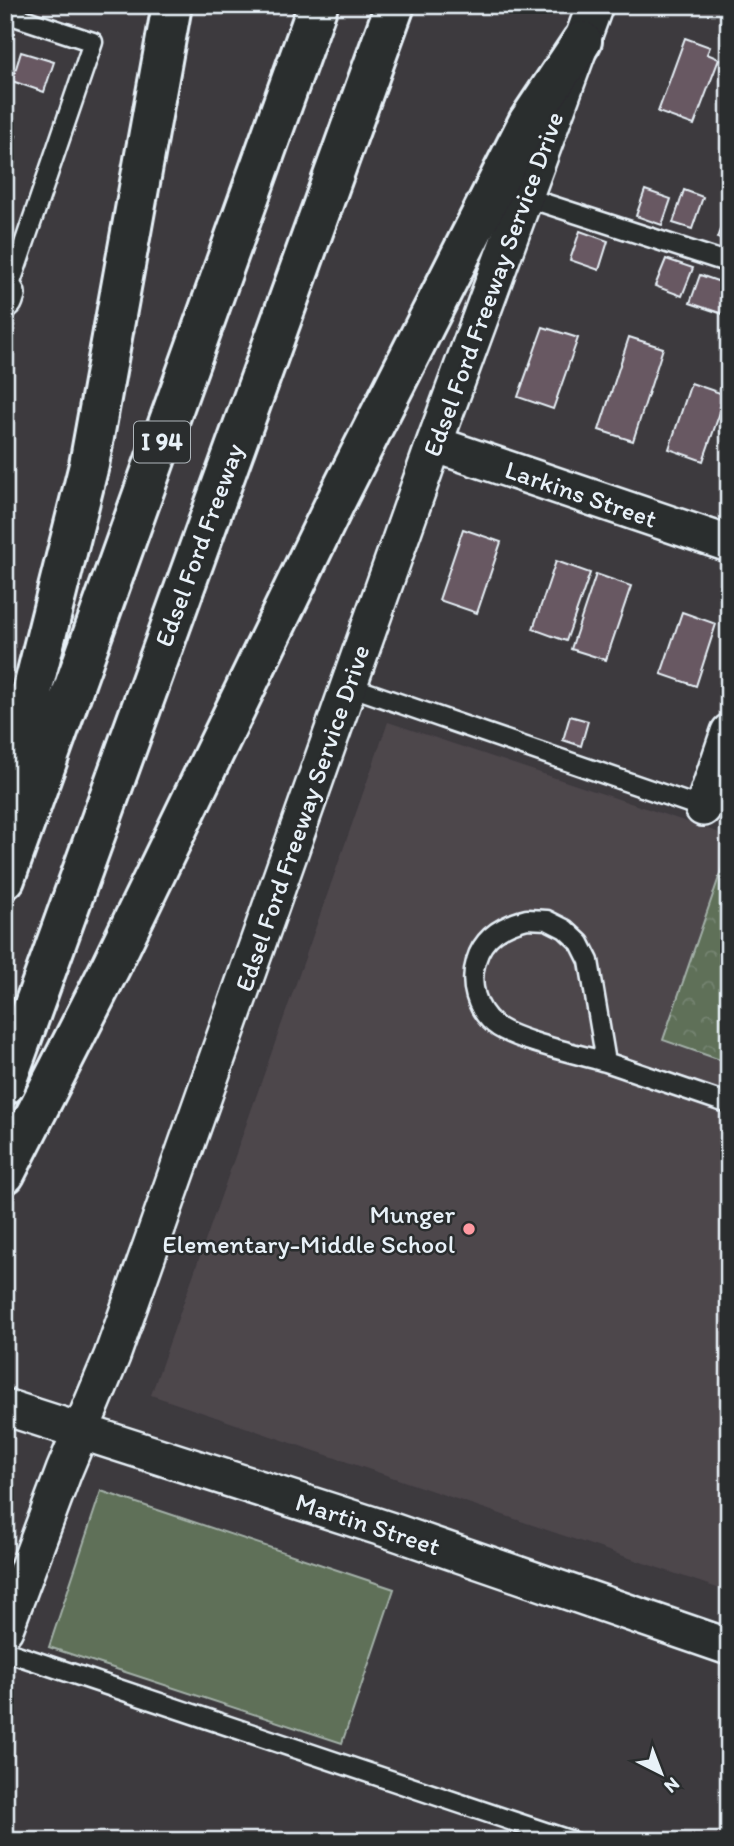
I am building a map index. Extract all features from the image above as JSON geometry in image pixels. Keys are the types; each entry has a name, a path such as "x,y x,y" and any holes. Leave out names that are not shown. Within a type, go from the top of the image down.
{"highway":[{"path":"5,790 89,464 172,5"},
{"name":"I 94","path":"5,878 318,5"},
{"name":"Edsel Ford Freeway","path":"5,1085 395,5"},
{"path":"5,1174 111,967 335,503 478,220 528,122 582,41"}],"street":[{"name":"Edsel Ford Freeway Service Drive","path":"5,1629 112,1356 434,444 595,5"},
{"name":"Larkins Street","path":"434,444 729,544"},
{"path":"703,808 729,732"},
{"name":"Martin Street","path":"5,1406 389,1530 729,1647"}],"lane":[{"path":"5,13 93,42 6,296"},
{"path":"526,197 729,263"},
{"path":"349,686 703,808"},
{"path":"607,1062 589,961 580,943 565,929 547,920 537,919 507,924 490,936 478,953 472,972 474,993 482,1011 495,1025 511,1034 607,1062 729,1104"},
{"path":"5,1651 572,1841"}],"shaded area":[{"name":"Munger Elementary-Middle School","path":"388,722 729,836 729,848 664,1040 729,1063 729,1592 151,1395"}],"green space":[{"path":"729,848 729,1063 663,1040"},
{"path":"101,1491 394,1589 342,1743 49,1647"}],"building":[{"path":"685,38 710,47 707,54 719,59 694,125 658,112"},
{"path":"21,52 54,62 44,92 12,81"},
{"path":"5,133 16,136 8,159 15,161 5,189"},
{"path":"645,190 671,199 662,225 636,216"},
{"path":"684,190 703,197 692,229 673,223"},
{"path":"729,206 729,242 717,238"},
{"path":"580,231 608,241 599,270 570,260"},
{"path":"666,259 693,268 682,296 655,286"},
{"path":"700,275 729,285 729,316 690,303"},
{"path":"543,327 578,338 553,409 518,397"},
{"path":"629,337 663,348 633,441 599,430"},
{"path":"691,383 726,395 703,461 669,449"},
{"path":"463,529 501,542 477,613 439,600"},
{"path":"556,561 590,573 566,641 533,629"},
{"path":"596,574 631,586 606,660 571,649"},
{"path":"682,612 716,624 696,686 661,674"},
{"path":"570,716 588,721 581,746 563,740"}],"place":[{"name":"Munger Elementary-Middle School","path":"469,1229"}]}
